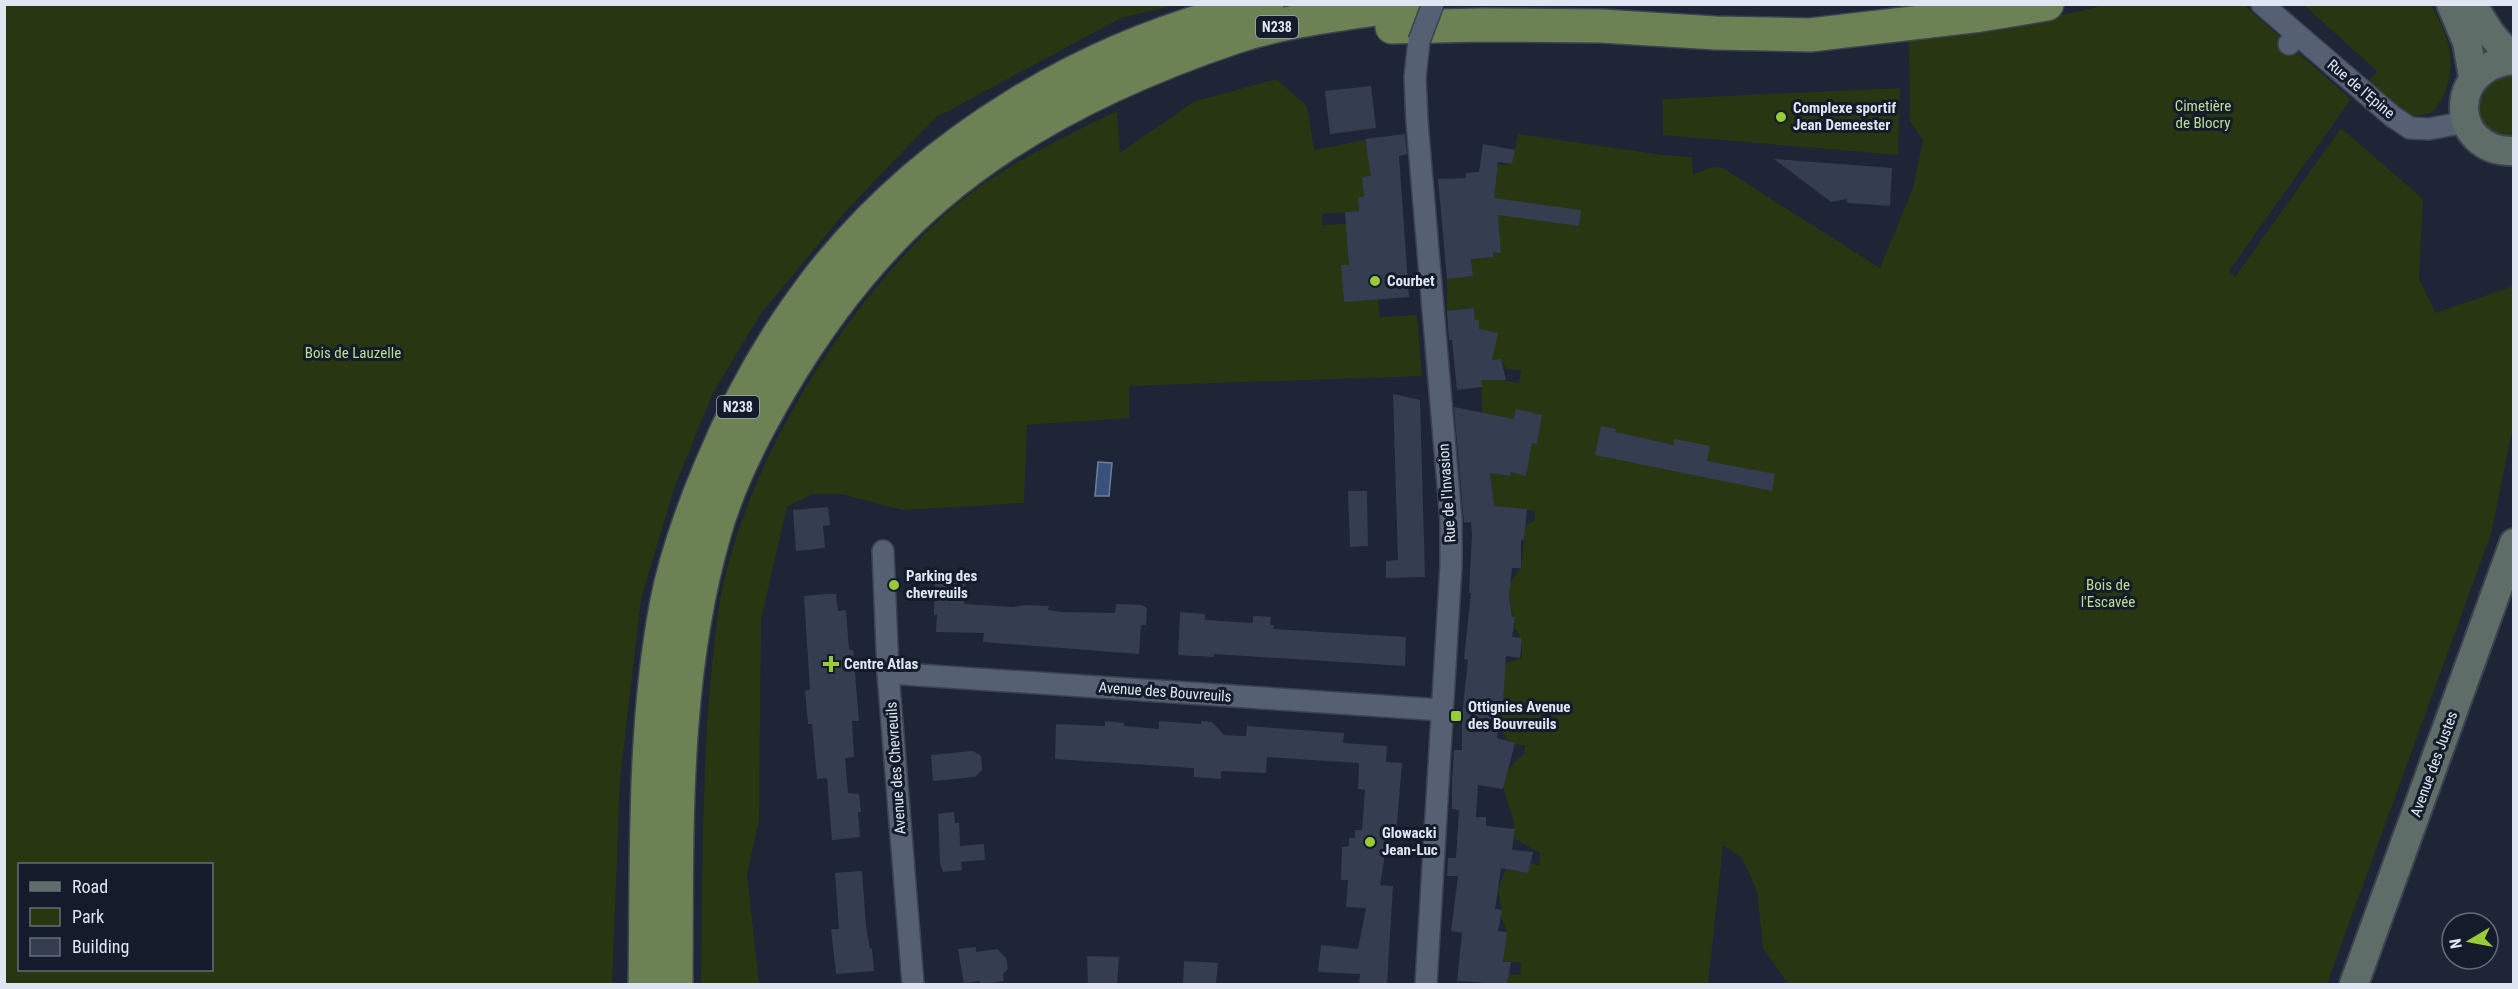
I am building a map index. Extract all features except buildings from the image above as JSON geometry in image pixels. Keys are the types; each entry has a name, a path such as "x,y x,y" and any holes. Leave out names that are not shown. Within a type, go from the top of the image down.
{"highway":[{"name":"N238","path":"645,984 648,791 654,692 666,605 688,520 727,427 772,344 816,281 867,224 918,175 976,132 1036,92 1107,57 1175,29 1267,4"},
{"name":"N238","path":"676,984 677,794 684,695 696,615 716,530 754,433 800,354 837,301 886,246 938,195 995,153 1053,117 1154,68 1239,36 1304,21 1405,4"},
{"path":"1154,68 1265,43 1346,31 1416,25 1601,26 1716,33 1810,35 1981,15 2047,4"}],"main road":[{"path":"2451,4 2467,42 2473,77 2464,99 2466,122 2475,137 2490,148 2510,157"},
{"path":"2472,4 2490,33 2513,60"},
{"path":"2473,77 2496,62 2513,60"},
{"name":"Avenue des Justes","path":"2354,984 2514,543"}],"street":[{"name":"Rue de l'Invasion","path":"1426,984 1451,565 1451,520 1415,77 1419,41 1433,4"},
{"name":"Rue de l'Epine","path":"2262,4 2294,40 2392,117 2410,128 2429,129 2466,122"},
{"name":"Avenue des Chevreuils","path":"883,550 888,673 913,984"},
{"name":"Avenue des Bouvreuils","path":"888,673 1443,711"}],"green space":[{"name":"Bois de Lauzelle","path":"5,4 1177,4 1121,18 935,118 844,213 760,315 713,393 675,486 641,599 620,779 612,984 5,984"},
{"name":"Bois de l'Escavée","path":"2105,5 2244,5 2351,99 2229,271 2235,277 2341,128 2423,199 2419,279 2436,313 2513,286 2513,426 2491,534 2327,984 1788,984 1763,948 1757,891 1742,858 1723,845 1708,984 1507,984 1508,974 1520,975 1521,963 1490,960 1506,939 1507,932 1501,917 1498,889 1506,869 1528,873 1530,864 1539,865 1540,853 1514,838 1512,814 1505,794 1505,775 1524,754 1525,746 1509,742 1498,724 1500,703 1503,703 1504,664 1521,658 1522,653 1519,635 1514,627 1515,618 1509,597 1510,583 1521,568 1526,525 1534,521 1535,511 1488,505 1493,500 1490,473 1509,476 1511,472 1526,476 1527,470 1483,434 1481,380 1519,383 1521,370 1506,369 1501,359 1492,360 1479,334 1479,320 1475,320 1474,308 1447,311 1447,279 1473,276 1471,259 1494,257 1496,199 1483,166 1512,164 1518,134 1663,155 1692,157 1693,175 1709,168 1721,167 1880,268 1913,188 1923,140 1910,121 1909,41 2059,16"},
{"path":"2304,5 2431,5 2445,32 2451,59 2447,86 2432,113 2411,117 2364,86 2377,71"},
{"path":"2513,71 2513,142 2484,133 2473,101 2484,80"},
{"path":"1276,79 1307,106 1314,150 1365,140 1367,154 1372,153 1375,176 1362,177 1364,197 1358,197 1359,211 1322,214 1322,225 1355,223 1364,248 1348,250 1349,265 1341,266 1344,301 1378,299 1380,317 1417,315 1422,376 1129,386 1129,418 1027,425 1024,503 903,510 841,494 812,494 787,507 761,619 759,821 747,874 759,984 701,984 708,706 718,614 729,559 748,503 773,447 804,391 838,338 875,289 915,244 955,206 992,178 1012,165 1117,111 1120,153 1193,102"},
{"name":"Complexe sportif Jean Demeester","path":"1900,88 1898,155 1663,135 1663,99"}],"water":[{"path":"1098,462 1112,463 1109,496 1095,496"}],"place":[{"name":"Complexe sportif Jean Demeester","path":"1781,117"},
{"name":"Courbet","path":"1375,281"},
{"name":"Parking des chevreuils","path":"894,585"},
{"name":"Centre Atlas","path":"831,664"},
{"name":"Ottignies Avenue des Bouvreuils","path":"1456,716"},
{"name":"Glowacki Jean-Luc","path":"1370,842"}],"park label":[{"name":"Cimetière de Blocry","path":"2203,114"}]}
